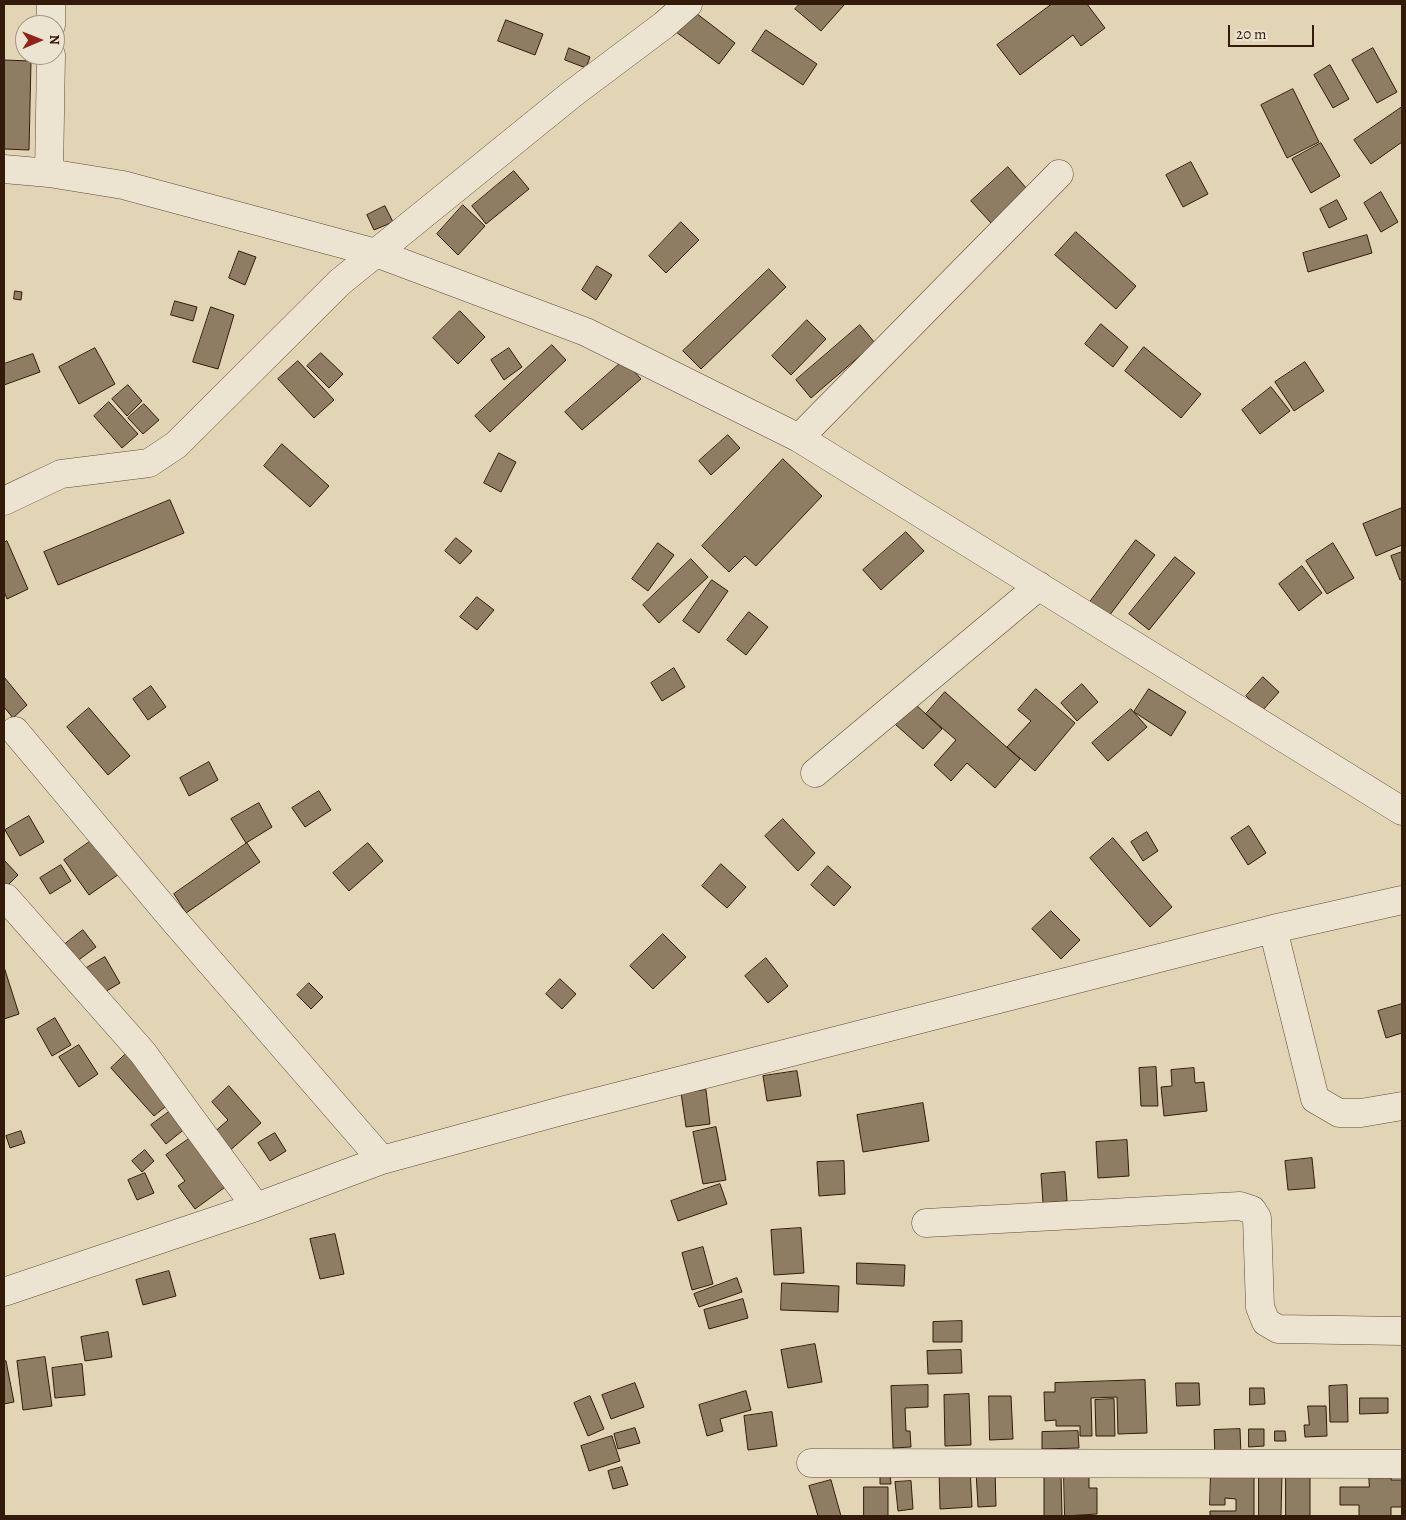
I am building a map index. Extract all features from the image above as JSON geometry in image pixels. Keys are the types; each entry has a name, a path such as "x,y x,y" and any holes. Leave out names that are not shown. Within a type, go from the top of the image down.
{"street":[{"path":"4,501 61,474 149,463 169,450 340,282 572,94 664,25 688,4"},
{"path":"49,173 50,65"},
{"path":"4,169 49,173 123,185 376,253 586,332 799,438 1402,811"},
{"path":"799,438 1060,174"},
{"path":"816,773 1039,586"},
{"path":"15,731 172,918 382,1160"},
{"path":"6,898 143,1053 256,1207"},
{"path":"4,1292 256,1207 382,1160 575,1108 1272,929 1402,900"},
{"path":"1272,929 1315,1099 1339,1114 1361,1113 1402,1106"},
{"path":"926,1224 1240,1206 1252,1210 1257,1218 1260,1306 1266,1322 1278,1329 1402,1331"},
{"path":"811,1463 1402,1464"}],"building":[{"path":"800,4 844,5 821,31 795,9"},
{"path":"1052,4 1087,4 1105,28 1081,46 1073,35 1020,75 997,45"},
{"path":"692,10 735,43 719,64 676,32"},
{"path":"506,20 543,34 535,55 498,41"},
{"path":"766,30 817,64 803,85 752,51"},
{"path":"569,48 590,57 586,68 565,60"},
{"path":"1373,48 1397,92 1377,103 1352,60"},
{"path":"4,60 15,60 15,65 31,65 29,150 4,149"},
{"path":"1330,65 1349,99 1333,108 1314,75"},
{"path":"1293,89 1319,142 1287,158 1261,105"},
{"path":"1402,107 1402,142 1371,164 1354,140"},
{"path":"1321,143 1340,176 1311,193 1292,159"},
{"path":"1191,162 1208,194 1183,207 1166,175"},
{"path":"1008,167 1027,189 991,223 971,201"},
{"path":"514,171 529,189 486,224 472,206"},
{"path":"1381,192 1398,222 1381,232 1364,203"},
{"path":"1337,200 1347,219 1329,228 1320,209"},
{"path":"463,205 485,226 458,255 437,234"},
{"path":"385,206 393,222 374,230 367,215"},
{"path":"681,222 699,240 666,273 649,256"},
{"path":"1076,232 1136,286 1116,309 1055,255"},
{"path":"1367,235 1372,253 1308,272 1303,253"},
{"path":"239,251 256,257 245,285 229,278"},
{"path":"597,266 612,275 596,300 582,290"},
{"path":"769,269 786,287 701,369 683,351"},
{"path":"15,291 22,292 21,300 14,299"},
{"path":"175,301 197,307 193,321 171,315"},
{"path":"211,307 234,315 218,369 193,362"},
{"path":"460,311 485,337 458,364 433,338"},
{"path":"807,320 826,339 791,375 772,356"},
{"path":"1101,324 1128,347 1113,367 1085,344"},
{"path":"860,325 875,343 811,398 796,380"},
{"path":"552,345 566,360 490,432 475,416"},
{"path":"1144,347 1201,394 1181,418 1125,371"},
{"path":"95,348 115,384 79,404 59,367"},
{"path":"509,348 522,367 504,380 491,360"},
{"path":"321,353 343,374 329,388 307,366"},
{"path":"33,354 40,372 4,385 4,364"},
{"path":"624,360 641,379 582,430 565,412"},
{"path":"298,361 334,400 314,418 278,379"},
{"path":"1305,362 1324,391 1294,411 1275,382"},
{"path":"128,385 142,401 127,416 112,399"},
{"path":"1271,387 1290,411 1260,434 1242,410"},
{"path":"109,402 138,434 122,448 94,416"},
{"path":"144,404 159,420 143,434 128,418"},
{"path":"728,435 740,448 711,475 699,461"},
{"path":"282,444 329,486 310,507 264,466"},
{"path":"499,453 516,462 501,492 484,483"},
{"path":"783,459 822,496 756,566 745,556 729,572 702,546"},
{"path":"170,500 184,533 58,585 44,552"},
{"path":"1402,508 1402,545 1376,556 1363,524"},
{"path":"906,532 924,551 881,590 863,570"},
{"path":"456,538 472,551 460,564 445,551"},
{"path":"1136,540 1155,555 1109,616 1090,602"},
{"path":"7,541 28,589 7,599 4,591 4,543"},
{"path":"658,543 674,555 648,591 632,579"},
{"path":"1333,543 1354,578 1327,594 1306,561"},
{"path":"1402,552 1402,579 1400,580 1391,556"},
{"path":"1175,557 1195,573 1149,630 1129,614"},
{"path":"691,559 708,577 659,623 643,605"},
{"path":"1302,566 1322,593 1299,611 1279,584"},
{"path":"712,580 728,591 699,633 683,621"},
{"path":"477,597 494,610 477,630 460,617"},
{"path":"749,612 768,627 746,655 727,640"},
{"path":"674,668 685,687 662,701 651,683"},
{"path":"4,677 27,705 13,718 4,707"},
{"path":"1263,677 1279,692 1262,711 1246,696"},
{"path":"1082,684 1098,702 1077,721 1061,703"},
{"path":"151,686 166,707 148,720 133,699"},
{"path":"1036,689 1075,723 1035,771 1007,747 1031,721 1018,710"},
{"path":"1149,689 1186,712 1171,736 1134,712"},
{"path":"945,692 1020,759 995,788 967,763 951,781 934,765 956,740 926,714"},
{"path":"915,704 942,729 923,749 896,725"},
{"path":"89,708 130,756 108,775 67,727"},
{"path":"1131,709 1147,727 1108,761 1092,743"},
{"path":"209,762 218,780 189,796 180,778"},
{"path":"319,791 331,810 305,827 292,808"},
{"path":"259,803 272,827 246,843 231,819"},
{"path":"29,816 44,842 20,856 5,830"},
{"path":"783,819 815,853 798,871 765,836"},
{"path":"1249,826 1266,853 1248,865 1231,838"},
{"path":"1147,832 1158,851 1143,861 1131,842"},
{"path":"95,838 119,874 89,895 64,860"},
{"path":"1113,838 1172,907 1150,927 1090,858"},
{"path":"247,843 260,862 186,913 174,894"},
{"path":"368,843 383,861 349,891 333,873"},
{"path":"4,860 18,875 4,889"},
{"path":"721,864 746,887 727,908 702,886"},
{"path":"61,865 71,881 50,894 40,878"},
{"path":"828,866 851,887 834,906 811,885"},
{"path":"1051,911 1080,940 1061,959 1032,929"},
{"path":"83,930 96,947 72,965 60,948"},
{"path":"663,934 686,957 653,989 630,966"},
{"path":"105,957 120,983 98,996 83,970"},
{"path":"766,958 788,986 768,1003 745,976"},
{"path":"4,967 19,1014 4,1019"},
{"path":"560,979 576,994 562,1009 546,994"},
{"path":"309,983 323,997 311,1009 297,995"},
{"path":"1402,1004 1402,1033 1386,1038 1378,1011"},
{"path":"55,1018 71,1045 52,1056 37,1029"},
{"path":"79,1045 98,1074 79,1087 59,1057"},
{"path":"128,1052 171,1102 154,1116 111,1068"},
{"path":"1156,1067 1158,1106 1141,1106 1139,1068"},
{"path":"1194,1068 1195,1083 1204,1082 1207,1111 1164,1116 1161,1087 1172,1086 1171,1070"},
{"path":"797,1071 801,1096 767,1101 763,1076"},
{"path":"229,1086 261,1123 227,1153 211,1135 228,1120 212,1102"},
{"path":"706,1090 710,1124 686,1127 681,1093"},
{"path":"923,1103 929,1141 863,1152 857,1115"},
{"path":"173,1109 187,1127 166,1144 151,1125"},
{"path":"716,1127 726,1180 703,1184 693,1132"},
{"path":"21,1131 25,1143 10,1148 6,1136"},
{"path":"275,1133 286,1151 270,1161 258,1143"},
{"path":"193,1136 228,1185 195,1209 178,1186 185,1181 166,1155"},
{"path":"1127,1140 1129,1176 1098,1178 1096,1142"},
{"path":"145,1150 154,1161 142,1172 132,1161"},
{"path":"1312,1158 1315,1188 1288,1190 1285,1161"},
{"path":"844,1161 845,1194 819,1196 817,1162"},
{"path":"1065,1172 1067,1201 1043,1203 1041,1174"},
{"path":"145,1173 154,1193 137,1200 128,1180"},
{"path":"720,1184 727,1204 678,1221 671,1201"},
{"path":"801,1228 804,1273 774,1275 771,1230"},
{"path":"335,1234 344,1274 320,1279 310,1239"},
{"path":"703,1247 713,1284 692,1290 682,1253"},
{"path":"857,1263 905,1265 904,1286 857,1284"},
{"path":"169,1271 176,1296 143,1305 136,1280"},
{"path":"737,1278 742,1292 699,1307 694,1294"},
{"path":"782,1283 839,1286 838,1312 781,1310"},
{"path":"743,1299 748,1318 709,1329 704,1310"},
{"path":"962,1321 962,1342 933,1342 933,1322"},
{"path":"108,1332 112,1357 85,1361 81,1337"},
{"path":"815,1344 822,1382 788,1388 781,1350"},
{"path":"961,1350 962,1373 928,1374 927,1351"},
{"path":"45,1357 52,1406 23,1410 17,1361"},
{"path":"6,1361 14,1402 4,1404 4,1362"},
{"path":"82,1364 85,1395 55,1398 52,1368"},
{"path":"1145,1380 1147,1433 1118,1434 1117,1397 1091,1398 1092,1436 1080,1436 1080,1426 1056,1426 1056,1420 1045,1421 1044,1392 1055,1392 1055,1383"},
{"path":"635,1383 644,1407 611,1419 602,1395"},
{"path":"1176,1383 1199,1383 1200,1405 1177,1406"},
{"path":"928,1385 928,1407 905,1408 906,1431 910,1431 911,1447 893,1448 891,1386"},
{"path":"1347,1385 1348,1422 1330,1422 1329,1386"},
{"path":"1250,1388 1264,1388 1265,1404 1250,1405"},
{"path":"746,1391 751,1410 720,1419 723,1431 707,1436 699,1405"},
{"path":"969,1394 971,1445 945,1446 944,1395"},
{"path":"590,1396 604,1429 588,1436 574,1403"},
{"path":"989,1396 1011,1396 1013,1439 990,1440"},
{"path":"1360,1398 1388,1398 1388,1413 1360,1414"},
{"path":"1114,1399 1115,1436 1096,1436 1095,1400"},
{"path":"1308,1406 1326,1406 1327,1436 1305,1437 1304,1425 1309,1425"},
{"path":"772,1412 777,1446 748,1450 744,1416"},
{"path":"635,1428 640,1443 618,1449 614,1434"},
{"path":"1240,1429 1241,1456 1215,1456 1214,1430"},
{"path":"1249,1429 1264,1429 1264,1446 1249,1447"},
{"path":"1078,1431 1079,1448 1042,1449 1042,1432"},
{"path":"1275,1431 1285,1431 1286,1441 1275,1441"},
{"path":"612,1436 620,1461 589,1471 581,1446"},
{"path":"622,1467 628,1485 613,1489 608,1471"},
{"path":"970,1467 972,1507 940,1509 939,1469"},
{"path":"995,1470 996,1506 978,1507 976,1471"},
{"path":"1286,1471 1310,1471 1310,1516 1286,1516"},
{"path":"1211,1472 1254,1472 1254,1516 1210,1516 1210,1511 1236,1511 1236,1499 1225,1498 1225,1505 1210,1505"},
{"path":"1259,1472 1282,1472 1281,1516 1259,1516"},
{"path":"890,1474 891,1484 880,1484 880,1475"},
{"path":"1061,1474 1062,1516 1044,1516 1044,1475"},
{"path":"1369,1474 1391,1474 1391,1480 1402,1480 1402,1507 1391,1507 1391,1516 1359,1516 1359,1505 1340,1505 1340,1487 1369,1487"},
{"path":"1064,1476 1089,1476 1089,1488 1097,1488 1097,1514 1065,1516"},
{"path":"831,1480 841,1516 818,1516 809,1486"},
{"path":"911,1481 913,1509 898,1511 895,1482"},
{"path":"864,1487 888,1487 888,1516 864,1516"}]}
